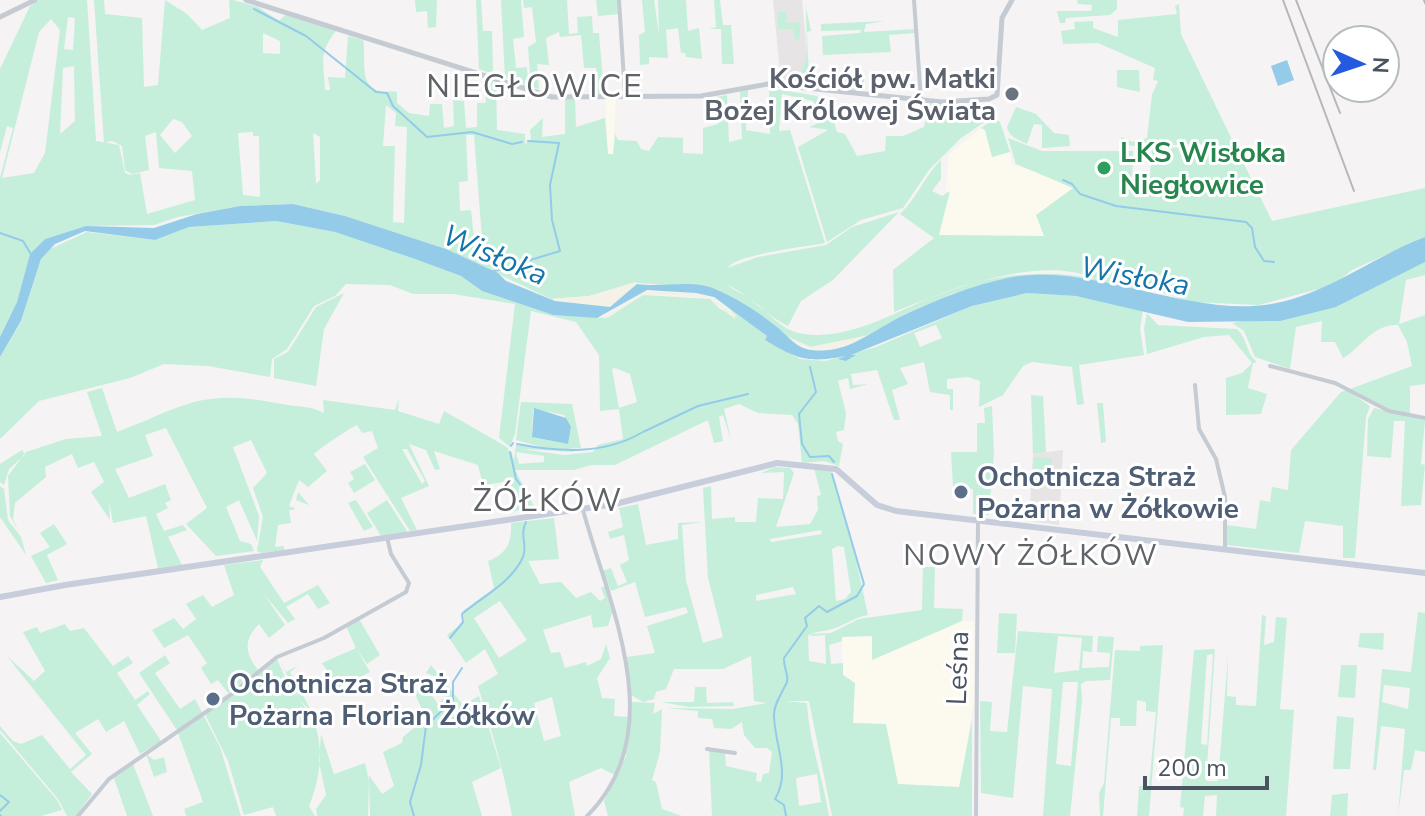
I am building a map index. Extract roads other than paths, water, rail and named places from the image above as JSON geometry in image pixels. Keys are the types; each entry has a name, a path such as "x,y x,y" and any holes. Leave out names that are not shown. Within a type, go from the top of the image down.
{"main road":[{"path":"0,597 583,510 651,497 777,463 831,467 844,473 877,505 887,509 1425,573"}],"street":[{"path":"0,17 35,0"},
{"path":"246,0 529,91 570,98 701,96 769,84 952,102 995,97 1002,18 1012,0"},
{"path":"619,0 625,96"},
{"path":"914,0 921,100"},
{"path":"1270,366 1335,383 1389,411 1425,418"},
{"path":"1195,385 1199,429 1216,459 1225,497 1225,549"},
{"path":"583,510 598,567 610,592 626,658 630,700 623,761 598,804 587,816"},
{"name":"Leśna","path":"976,816 978,521"},
{"path":"78,816 113,776 229,696 277,657 324,638 406,592 408,580 391,554 387,537"},
{"path":"707,749 735,753"}],"water":[{"path":"1287,60 1294,80 1278,86 1271,66"},
{"path":"293,204 345,216 446,249 498,273 506,281 555,301 610,307 637,284 706,286 748,306 797,345 812,350 850,344 931,303 1008,278 1067,276 1192,301 1253,306 1276,303 1320,289 1425,237 1425,262 1336,307 1280,321 1188,322 1076,296 1027,293 972,306 851,355 856,355 846,361 838,359 846,356 812,359 786,352 765,340 767,336 714,297 647,290 597,318 553,315 482,291 461,276 415,259 335,232 276,221 189,227 155,240 85,231 55,244 41,259 21,321 0,357 0,337 17,302 30,254 45,239 86,226 154,228 197,214 240,206"},
{"path":"534,408 566,418 571,427 568,444 532,437"}],"waterway":[{"path":"254,9 306,36 376,92 387,93 393,106 427,137 472,132 512,144 522,142"},
{"name":"Wisłoka","path":"491,272 560,251 552,220 550,185 559,143 528,141"},
{"path":"1063,180 1072,184 1080,194 1116,206 1246,222 1252,228 1255,247 1264,261 1274,262"},
{"path":"0,233 23,241 32,256"},
{"path":"810,367 816,392 799,414 802,444 810,457 829,456 834,462"},
{"path":"643,432 698,406 748,394"},
{"path":"517,444 580,450 612,445 641,433"},
{"path":"510,452 516,479 523,488 523,508"},
{"path":"786,816 784,805 775,799 780,789 782,769 774,712 787,682 784,658 807,626 805,618 819,606 827,612 857,596 864,584 832,474"},
{"path":"450,638 463,622 462,614 504,582 518,566 524,553 526,522"},
{"path":"414,816 410,802 421,765 426,726 453,700 453,682 462,668"},
{"path":"0,795 9,802 0,811"}],"railway":[{"path":"1283,0 1354,191"},
{"path":"1296,0 1340,113"}],"place":[{"name":"Kościół pw. Matki Bożej Królowej Świata","path":"1012,94"},
{"name":"LKS Wisłoka Niegłowice","path":"1104,168"},
{"name":"Ochotnicza Straż Pożarna w Żółkowie","path":"961,492"},
{"name":"Ochotnicza Straż Pożarna Florian Żółków","path":"213,699"}],"district":[{"name":"NIEGŁOWICE","path":"535,86"},
{"name":"ŻÓŁKÓW","path":"548,500"},
{"name":"NOWY ŻÓŁKÓW","path":"1031,555"}]}
